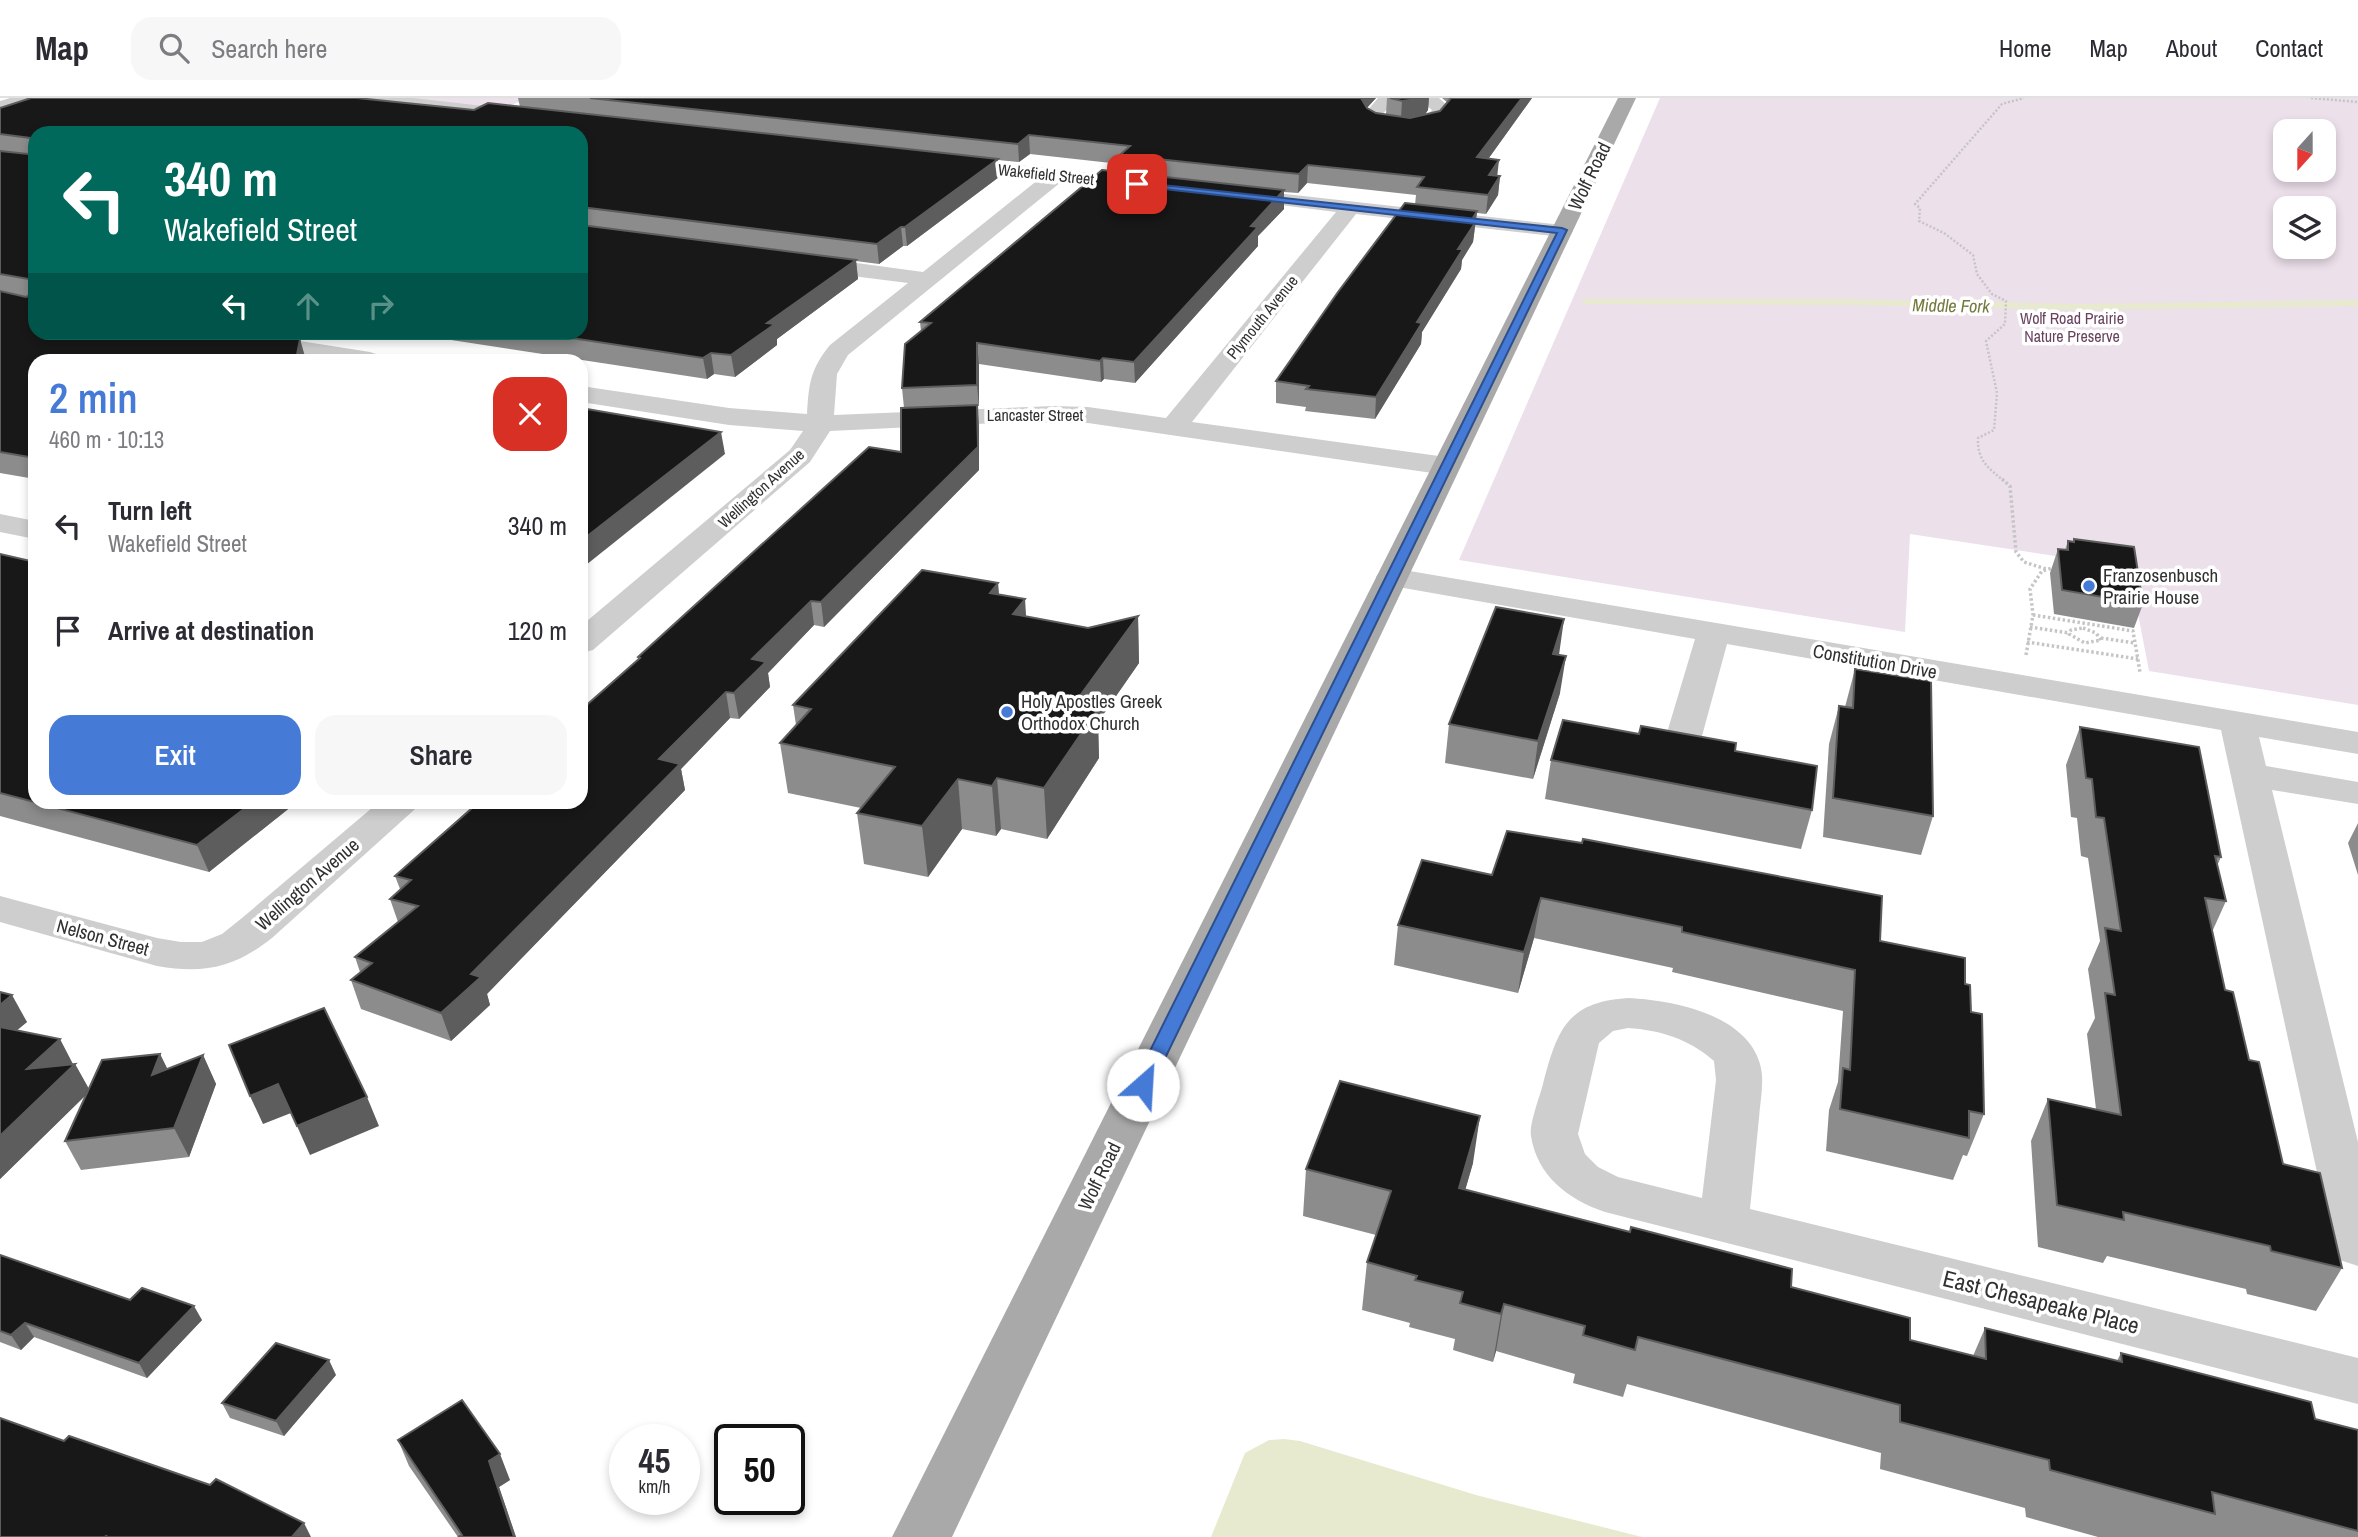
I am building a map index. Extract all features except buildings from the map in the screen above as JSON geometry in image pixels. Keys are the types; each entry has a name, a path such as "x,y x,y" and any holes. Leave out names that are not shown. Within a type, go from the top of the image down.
{"main road":[{"name":"Wolf Road","path":"922,1537 1627,98"}],"street":[{"path":"0,107 28,98"},
{"path":"364,98 516,115"},
{"path":"1388,98 1371,119 1383,124 1410,126 1432,122 1442,109 1427,98"},
{"name":"Wakefield Street","path":"932,161 1163,187"},
{"name":"Wellington Avenue","path":"588,636 800,456 814,439 819,423 822,374 828,362 853,338 1057,175"},
{"path":"1217,193 1562,230"},
{"name":"Plymouth Avenue","path":"1174,426 1350,208"},
{"path":"788,261 927,279"},
{"path":"243,340 332,354"},
{"name":"Lancaster Street","path":"588,395 737,418 819,423 1030,413 1088,415 1446,466"},
{"path":"0,523 28,529"},
{"name":"Constitution Drive","path":"1392,578 2358,743"},
{"path":"1684,736 1713,633"},
{"path":"2238,724 2357,1235"},
{"path":"2251,775 2358,793"},
{"name":"Wellington Avenue","path":"207,956 237,944 393,809"},
{"name":"Nelson Street","path":"0,909 157,952 207,956"},
{"name":"East Chesapeake Place","path":"1724,1223 1739,1080 1739,1066 1730,1050 1710,1036 1662,1017 1613,1014 1596,1020 1584,1029 1577,1042 1554,1134 1565,1163 1581,1180 1605,1193 1724,1223 2358,1381"}],"path":[{"path":"2024,98 2002,104 1915,204 1920,208 1919,221 1944,233 1973,255 1972,270 1982,283 1990,288 1992,294 2006,301 2005,324 1986,341 1997,399 1992,414 1994,430 1978,438 1976,451 1980,462 2010,486 2017,552 2024,562 2046,569 2057,567"},
{"path":"2311,98 2358,102"},
{"path":"2026,687 2027,642 2033,615 2030,589 2036,578 2046,569"},
{"path":"2033,615 2133,631"},
{"path":"2030,627 2069,633 2085,643 2095,643 2101,638"},
{"path":"2069,633 2083,628 2101,638 2135,643"},
{"path":"2027,642 2138,660"}],"green space":[{"path":"405,98 528,98 502,109"},
{"name":"Wolf Road Prairie Nature Preserve","path":"1660,98 2358,98 2358,705 2149,671 2129,567 1910,534 1905,632 1459,560"}],"shaded area":[{"path":"1269,1440 1300,1441 1476,1495 1642,1537 1211,1537 1245,1453"}],"waterway":[{"name":"Middle Fork","path":"1586,302 1850,302 2081,307 2358,303"}],"place":[{"name":"Franzosenbusch Prairie House","path":"2089,586"},
{"name":"Holy Apostles Greek Orthodox Church","path":"1007,712"}],"route":[{"path":"1137,184 1562,230 1143,1085"}]}
